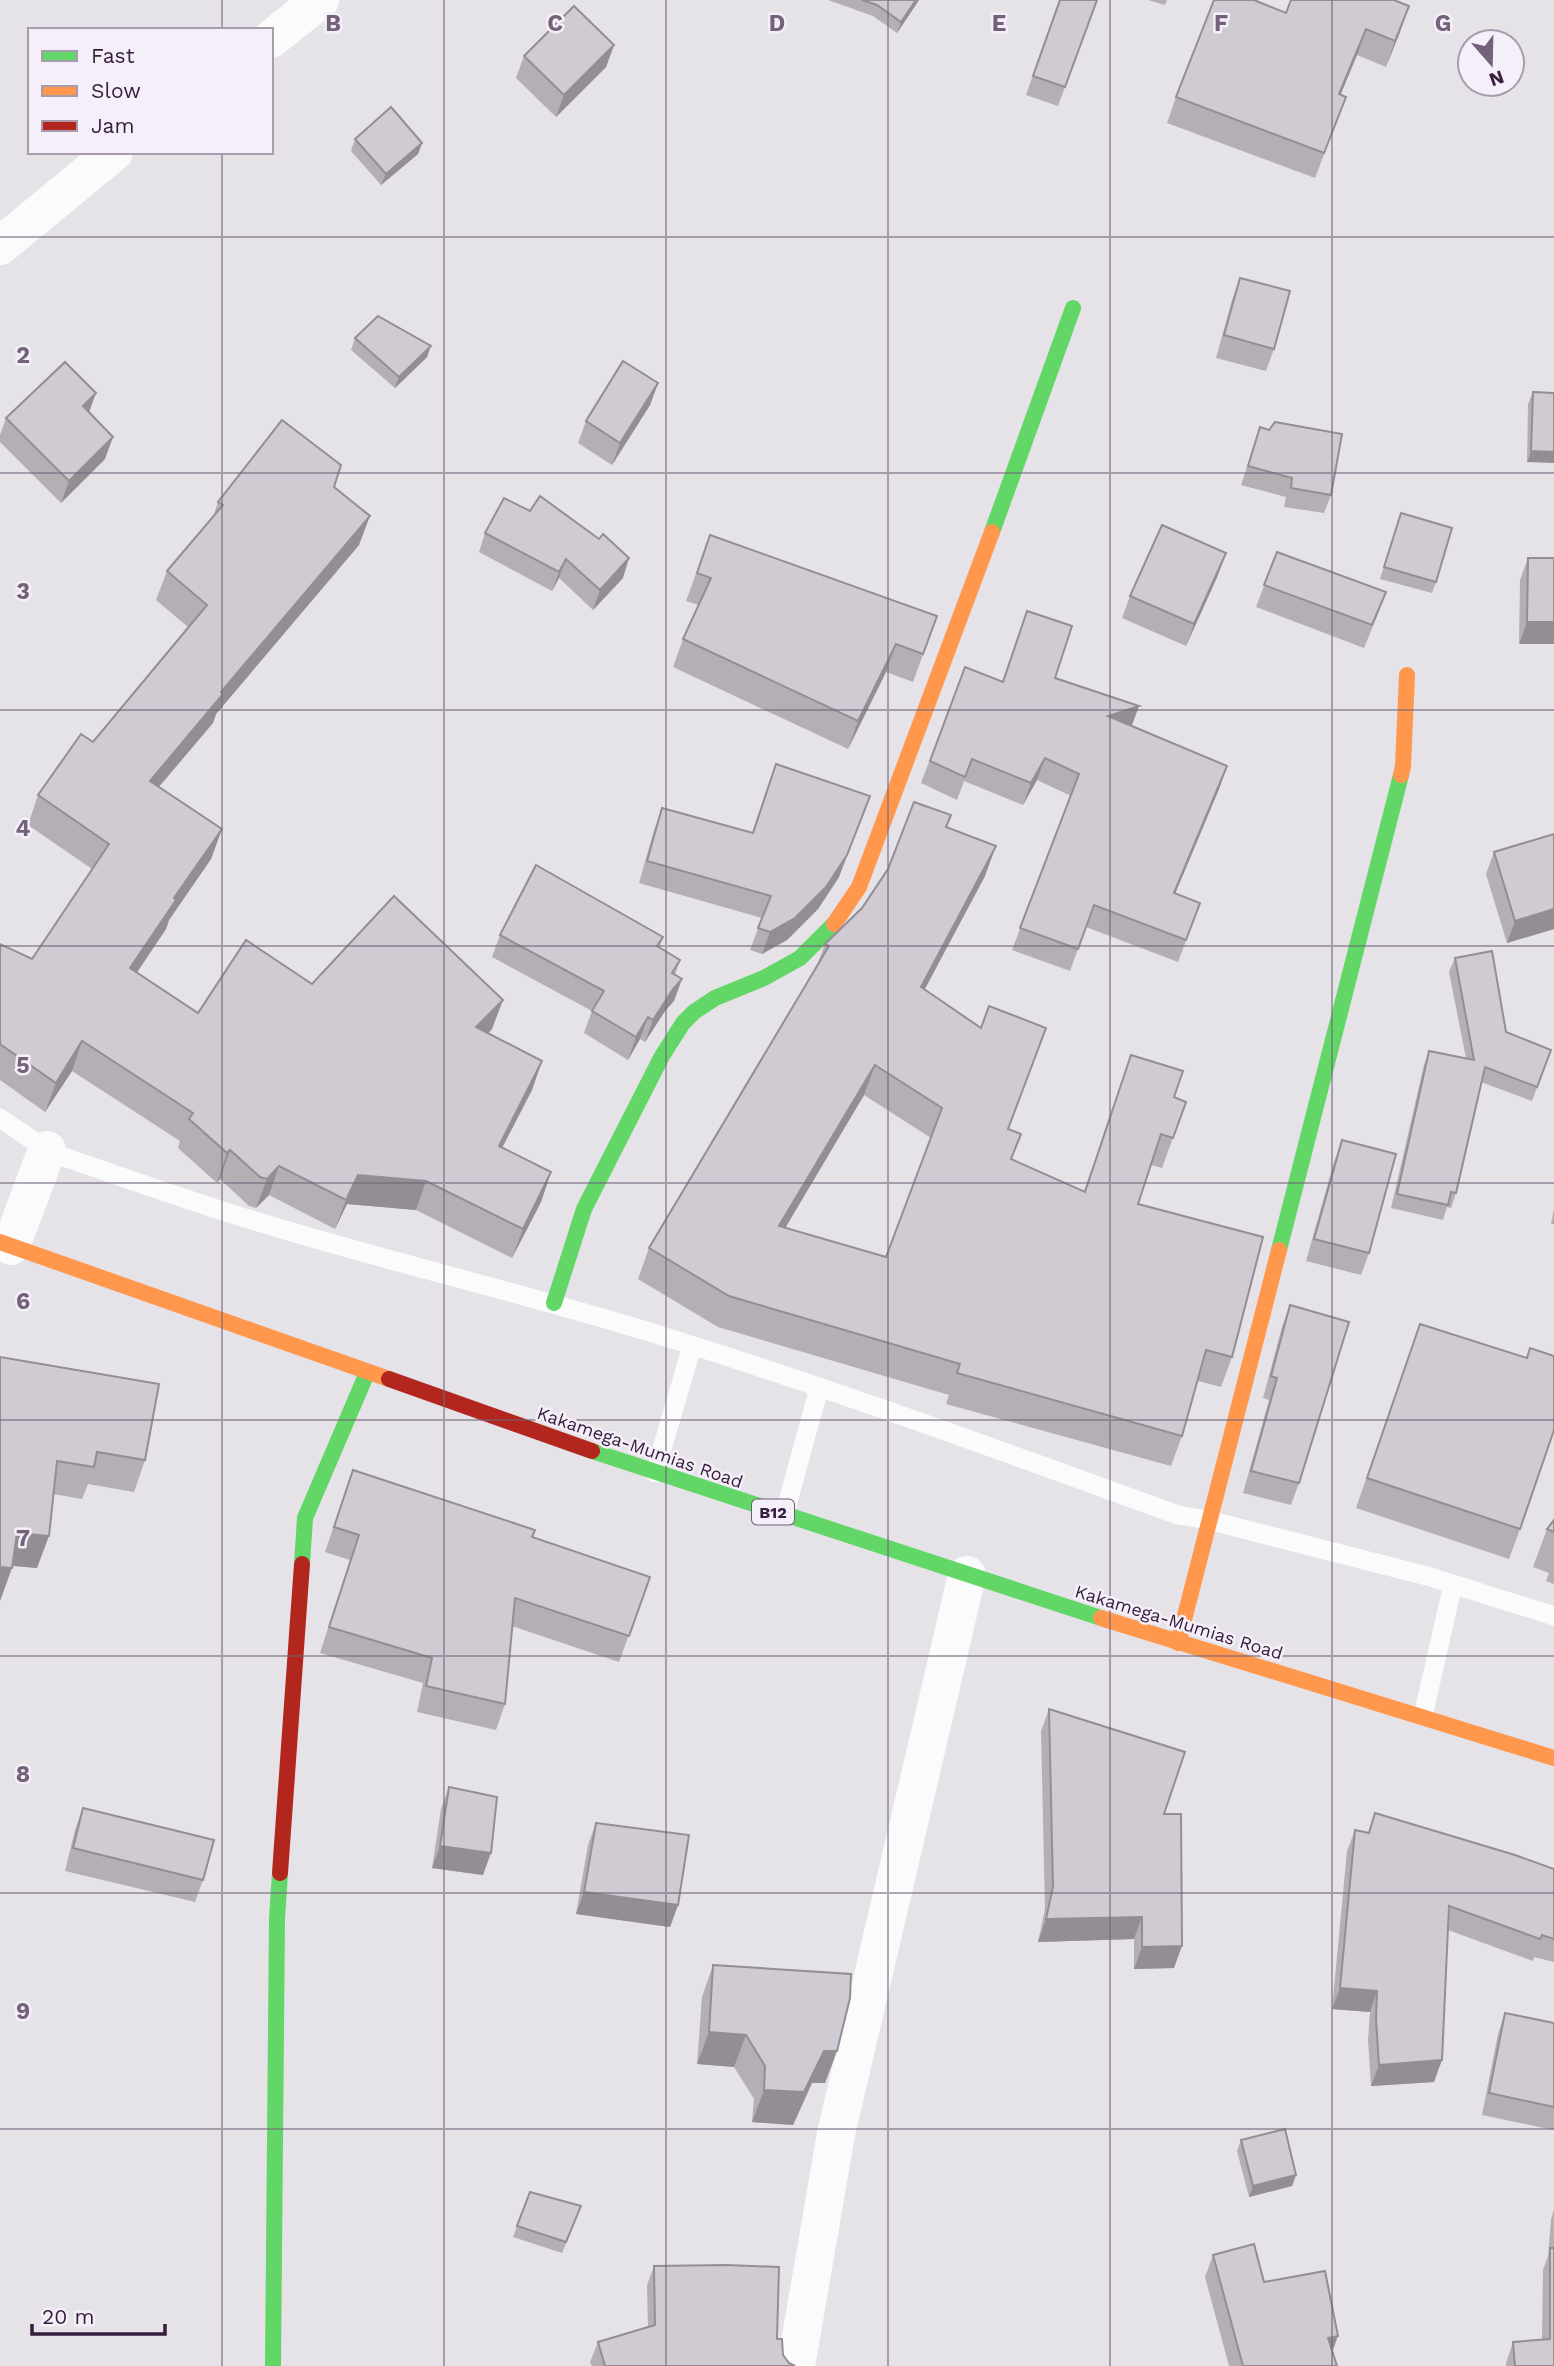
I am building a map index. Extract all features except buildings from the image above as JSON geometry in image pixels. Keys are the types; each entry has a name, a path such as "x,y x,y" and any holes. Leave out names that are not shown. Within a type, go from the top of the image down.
{"main road":[{"path":"554,1303 584,1209 682,1023 715,998 764,978 800,958 835,923 859,887 1073,308"},
{"path":"1178,1643 1404,766 1407,675"},
{"name":"Kakamega-Mumias Road","path":"6,1245 655,1474 1178,1643 1554,1758"},
{"path":"273,2366 277,1918 306,1518 367,1373"}],"street":[{"path":"273,37 320,0"},
{"path":"0,246 112,154"},
{"path":"6,1245 47,1150"},
{"path":"796,2366 836,2134 967,1575"}],"lane":[{"path":"0,1118 47,1150 229,1213 554,1303 692,1346 1178,1515 1208,1520 1453,1584 1554,1616"},
{"path":"655,1474 692,1346"},
{"path":"784,1516 819,1388"},
{"path":"1423,1716 1453,1584"}],"traffic: fast":[{"path":"992,532 1073,308"},
{"path":"1279,1250 1401,775"},
{"path":"554,1303 584,1209 662,1056 683,1023 715,998 764,978 800,958 834,924"},
{"path":"302,1564 305,1518 367,1373"},
{"path":"592,1451 1101,1618"},
{"path":"273,2366 277,1918 280,1873"}],"traffic: slow":[{"path":"834,924 859,887 992,532"},
{"path":"1401,775 1407,675"},
{"path":"0,1242 389,1379"},
{"path":"1178,1643 1279,1250"},
{"path":"1101,1618 1554,1758"}],"traffic: jam":[{"path":"389,1379 592,1451"},
{"path":"280,1873 302,1564"}]}
